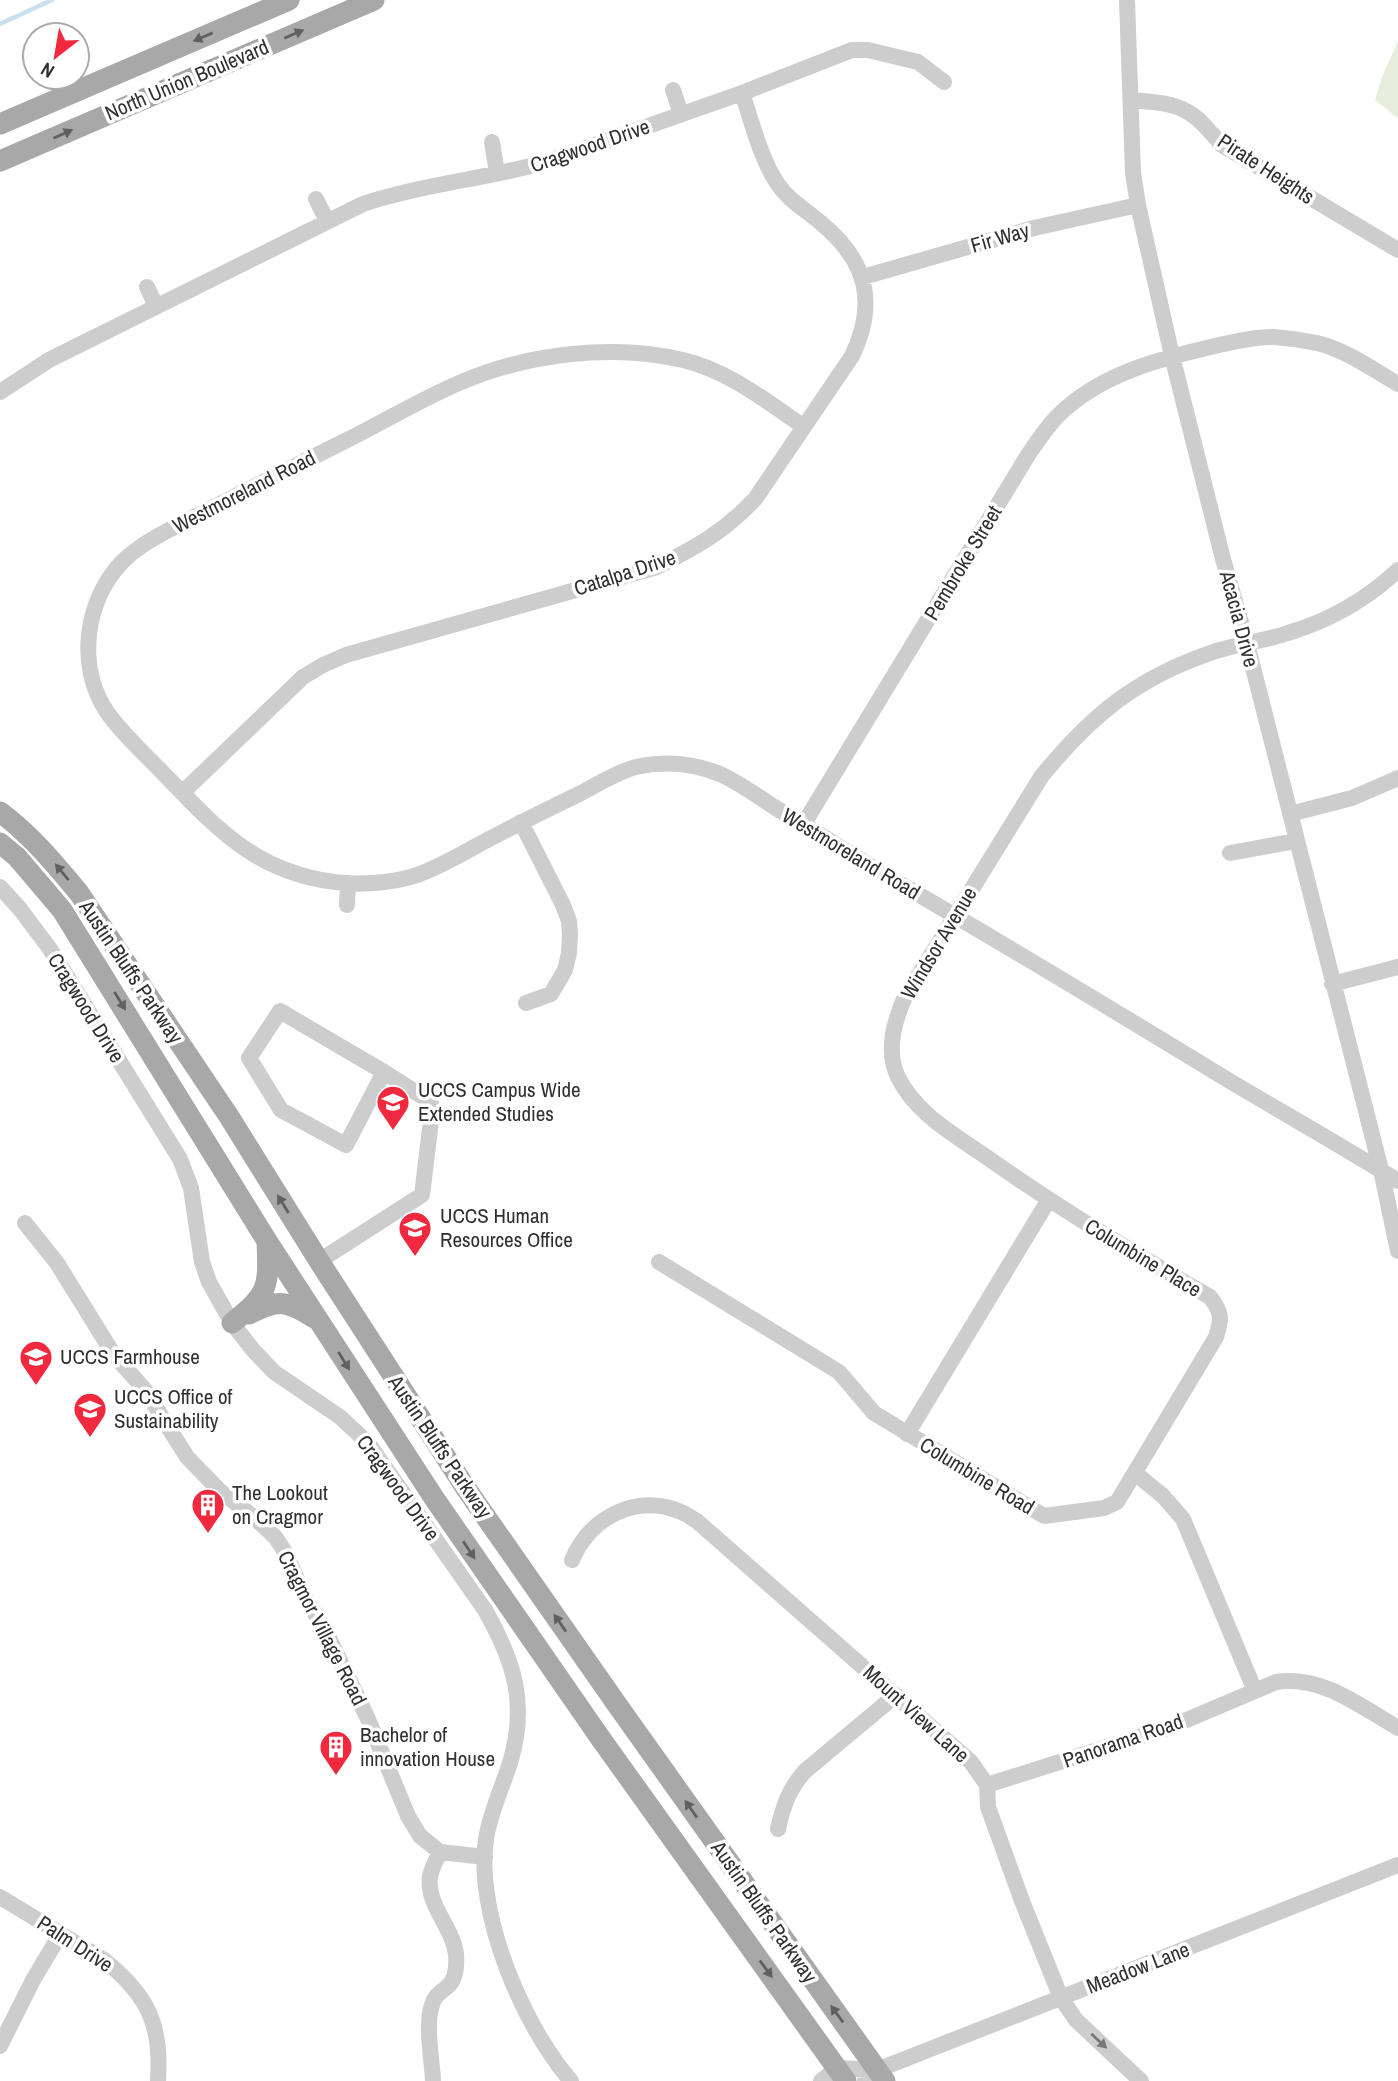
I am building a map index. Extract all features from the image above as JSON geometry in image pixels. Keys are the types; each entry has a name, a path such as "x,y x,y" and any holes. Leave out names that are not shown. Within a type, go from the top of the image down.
{"main road":[{"name":"North Union Boulevard","path":"0,124 289,0"},
{"name":"North Union Boulevard","path":"0,161 374,0"},
{"name":"Austin Bluffs Parkway","path":"0,812 54,862 79,893 230,1118 467,1490 876,2077"},
{"name":"Austin Bluffs Parkway","path":"0,843 17,857 62,910 267,1241 398,1445 835,2077"},
{"path":"267,1241 302,1261 319,1261"},
{"path":"232,1323 253,1306 265,1288 268,1279 267,1241"},
{"path":"232,1323 278,1303 295,1307 318,1320"}],"street":[{"name":"Acacia Drive","path":"1127,0 1133,173 1138,205 1172,356 1223,559 1396,1224 1398,1251"},
{"name":"Cragwood Drive","path":"0,392 48,360 327,221 395,193 546,162 742,93 852,50 868,50 918,62 944,82"},
{"path":"673,90 681,114"},
{"name":"Catalpa Drive","path":"182,793 303,677 323,665 346,655 657,567 697,546 736,519 755,499 852,356 861,338 866,300 863,277 851,254 839,239 778,185 768,168 742,93"},
{"name":"Pirate Heights","path":"1132,100 1186,110 1222,145 1398,250"},
{"path":"492,142 497,173"},
{"path":"316,199 327,221"},
{"name":"Fir Way","path":"863,277 1034,228 1138,205"},
{"path":"147,287 156,306"},
{"name":"Pembroke Street","path":"803,825 1046,428 1064,409 1088,391 1117,374 1172,356 1228,343 1272,337 1321,344 1342,352 1398,384"},
{"name":"Westmoreland Road","path":"804,427 739,383 685,361 627,353 544,359 514,365 460,383 148,541 122,562 100,596 90,621 89,667 96,689 105,709 119,727 230,839 268,863 314,879 348,883 416,876 629,769 683,764 721,775 1398,1181"},
{"name":"Windsor Avenue","path":"1048,1201 943,1127 907,1092 896,1074 893,1055 896,1018 904,999 1041,777 1091,721 1137,687 1164,672 1218,651 1290,633 1345,609 1398,570"},
{"path":"1290,814 1352,797 1398,778"},
{"path":"521,822 569,921 569,953 565,970 551,993 526,1003"},
{"path":"1230,853 1296,841"},
{"path":"347,905 348,883"},
{"name":"Cragwood Drive","path":"0,887 50,949 180,1159 191,1188 202,1262 209,1282 232,1323 274,1372 340,1417 368,1443 485,1610 500,1636 517,1686 518,1715 513,1753 489,1823 485,1857 486,1896 494,1927 526,2013 538,2036 571,2081"},
{"path":"1332,985 1398,967"},
{"path":"319,1261 422,1195 431,1102 384,1072 280,1011 248,1058 281,1110 346,1145 384,1072"},
{"path":"907,1434 1048,1201"},
{"name":"Columbine Place","path":"1048,1201 1210,1297 1219,1308 1220,1324 1216,1337 1135,1473"},
{"name":"Cragmor Village Road","path":"25,1223 57,1263 114,1355 145,1390 187,1457 220,1491 276,1538 368,1719 408,1816 424,1840 440,1852"},
{"name":"Columbine Road","path":"659,1262 839,1372 874,1413 1044,1516 1104,1508 1117,1502 1135,1473"},
{"path":"1135,1473 1163,1496 1183,1519 1255,1691 1276,1682 1290,1680 1318,1684 1398,1728"},
{"name":"Mount View Lane","path":"572,1560 579,1543 591,1529 616,1513 638,1507 660,1506 680,1511 698,1521 896,1695 971,1762 988,1785"},
{"name":"Panorama Road","path":"988,1785 1170,1727 1255,1691"},
{"path":"778,1829 784,1802 805,1771 896,1695"},
{"path":"988,1785 988,1807 1060,1998 1076,2020 1141,2081"},
{"path":"433,2081 431,2007 441,1990 451,1984 456,1956 451,1937 436,1909 430,1884 432,1869 440,1852 485,1857"},
{"name":"Meadow Lane","path":"835,2077 876,2077 1060,1998 1398,1865"},
{"name":"Palm Drive","path":"0,1897 104,1960 120,1972 134,1988 145,2003 158,2039 158,2081"},
{"path":"0,2046 33,1980 61,1933"}],"green space":[{"path":"1398,41 1398,118 1375,100"}],"waterway":[{"path":"0,24 52,0"}],"place":[{"name":"UCCS Campus Wide Extended Studies","path":"393,1132"},
{"name":"UCCS Human Resources Office","path":"415,1258"},
{"name":"UCCS Farmhouse","path":"36,1387"},
{"name":"UCCS Office of Sustainability","path":"90,1439"},
{"name":"The Lookout on Cragmor","path":"208,1535"},
{"name":"Bachelor of innovation House","path":"336,1777"}]}
